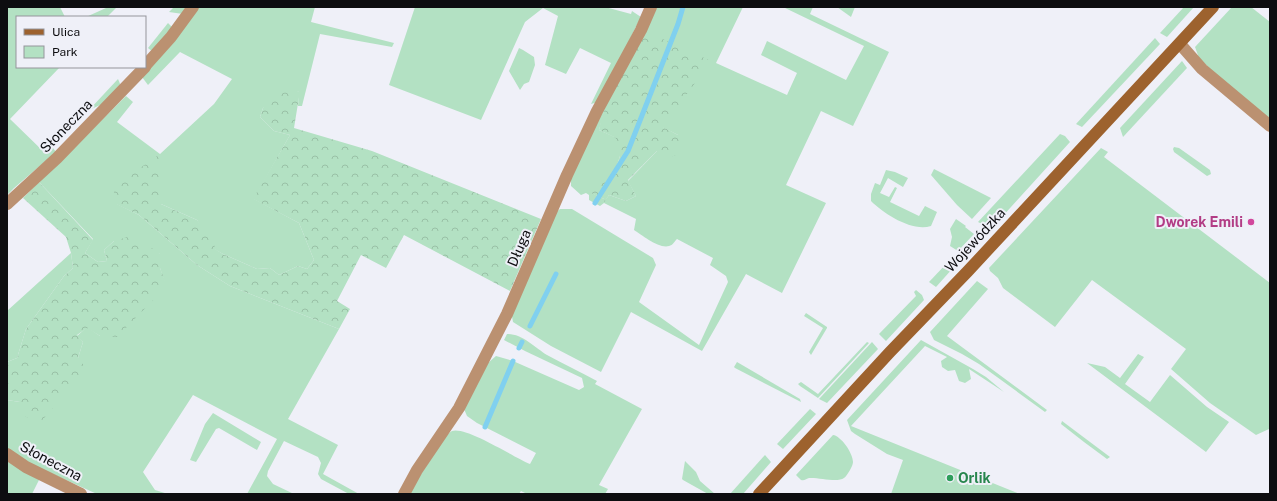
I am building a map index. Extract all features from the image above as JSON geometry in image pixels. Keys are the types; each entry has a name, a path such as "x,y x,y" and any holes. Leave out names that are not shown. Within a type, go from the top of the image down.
{"main road":[{"name":"Wojewódzka","path":"759,494 895,346 1180,44 1213,7"}],"street":[{"name":"Słoneczna","path":"146,66 171,37 193,7"},
{"name":"Długa","path":"404,494 417,470 459,408 507,314 567,175 597,111 641,30 651,7"},
{"path":"1180,44 1202,69 1270,126"},
{"name":"Słoneczna","path":"7,204 57,158 144,68"},
{"name":"Słoneczna","path":"7,454 26,467 81,494"}],"green space":[{"path":"7,7 60,7 64,16 16,16 16,68 59,68 10,119 46,154 53,148 56,152 7,195"},
{"path":"117,7 108,16 88,16 106,8"},
{"path":"174,7 188,7 183,14 169,12"},
{"path":"199,7 315,7 311,22 394,43 392,47 320,34 302,106 298,106 299,91 263,108 260,117 274,131 290,135 254,199 299,223 314,260 307,269 298,266 279,275 270,268 257,269 214,249 197,220 161,204 117,204 139,215 197,265 230,286 339,329 288,419 338,445 323,474 359,494 349,494 321,479 318,474 321,463 318,457 284,441 268,471 267,476 273,484 294,494 247,494 277,439 193,395 143,472 155,490 168,494 97,494 37,467 7,450 7,400 20,402 78,358 83,342 77,336 87,327 100,336 166,286 160,268 160,254 114,241 104,250 107,261 98,262 85,253 93,239 39,182 126,96 133,102 117,122 160,154 214,104 232,79 180,52 148,85 142,77 174,42"},
{"path":"415,7 605,7 631,14 632,11 641,17 598,102 591,104 611,63 580,48 566,74 545,65 558,16 543,8 525,22 481,120 389,85"},
{"path":"655,7 743,7 716,63 787,95 797,73 761,55 767,41 846,80 864,46 783,7 813,7 810,14 889,52 853,126 821,111 786,185 826,203 782,293 746,274 702,351 631,312 601,372 551,346 513,322 511,311 555,213 560,209 572,209 653,258 656,265 639,302 699,345 728,282 726,276 710,265 713,258 677,239 669,246 656,244 634,230 636,219 604,203 600,206 589,200 589,195 586,193 581,195 571,186 571,177 606,105 599,130 617,138 620,156 615,171 592,193 604,199 604,202 609,195 626,201 636,196 628,181 657,151 678,135 662,127 645,31"},
{"path":"837,7 855,7 851,17"},
{"path":"1184,7 1194,7 1167,37 1160,33"},
{"path":"1232,7 1251,7 1270,22 1270,122 1232,90 1199,58 1195,47"},
{"path":"168,23 173,28 153,52 148,48"},
{"path":"645,31 711,61 663,127 678,135 686,145 679,147 676,155 665,159 657,151 628,180 636,196 626,201 609,195 604,203 604,199 591,193 603,174 615,171 620,156 611,151 616,138 599,130 601,120 606,105"},
{"path":"1155,38 1160,44 1082,127 1076,124"},
{"path":"519,48 534,57 535,65 529,82 524,84 520,90 509,71"},
{"path":"1182,61 1187,68 1123,137 1120,128"},
{"path":"118,79 121,86 107,102 89,110"},
{"path":"300,91 294,128 372,151 541,219 510,291 404,235 386,268 361,255 337,301 350,309 339,329 230,286 197,265 139,215 116,204 113,187 160,154 161,204 197,220 214,241 215,249 257,269 270,268 279,275 298,266 307,269 314,260 299,223 253,199 290,135 274,131 260,117 263,108 277,93"},
{"path":"1060,134 1065,136 1070,142 992,228 984,222 982,224 978,222"},
{"path":"1174,147 1179,148 1210,170 1211,174 1207,176 1174,152"},
{"path":"1101,148 1108,152 1104,157 1270,283 1269,429 1256,435 1210,403 1171,369 1186,349 1092,280 1055,327 1003,288 998,278 990,271 989,268"},
{"path":"934,169 991,198 972,219 957,205 931,175"},
{"path":"886,170 908,178 903,187 888,178 880,193 889,197 895,187 897,188 890,202 919,216 925,206 937,212 931,226 915,226 899,221 871,201 871,194 875,183 880,185"},
{"path":"39,182 93,240 85,253 98,262 107,261 104,250 114,241 134,235 160,254 160,268 167,286 117,337 100,336 87,328 77,335 83,342 78,358 87,369 39,424 23,415 20,402 7,400 7,362 17,358 26,329 64,276 73,268 71,253 66,237 23,198"},
{"path":"956,219 974,234 958,251 950,246 952,237 950,229"},
{"path":"71,253 73,268 64,276 26,329 17,358 7,362 7,311"},
{"path":"947,263 953,268 936,287 929,282"},
{"path":"977,281 988,289 947,336 1047,410 1045,412 979,364 934,340 930,332"},
{"path":"916,290 922,295 924,300 886,341 879,334 916,296 914,292"},
{"path":"806,313 827,327 811,355 809,352 823,328 804,316"},
{"path":"507,334 512,334 523,338 547,355 597,381 595,384 642,409 599,485 608,489 605,494 527,494 521,491 519,494 408,494 445,437 452,431 468,433 491,443 530,464 536,453 477,423 467,416 464,409 488,363 496,356 513,361 579,390 584,387 582,378 504,340"},
{"path":"921,340 986,377 1004,392 969,369 971,379 965,383 959,381 955,370 948,371 942,367 941,361 947,357 925,346 851,426 1020,494 891,494 903,460 887,454 855,434 851,431 847,420"},
{"path":"867,342 869,343 818,398 798,384 801,382 818,394"},
{"path":"872,342 878,349 827,403 819,399"},
{"path":"1138,354 1144,357 1125,384 1150,402 1170,375 1207,407 1229,422 1206,452 1087,363 1105,367 1120,378"},
{"path":"737,362 800,399 801,402 735,368 734,367"},
{"path":"810,409 816,414 783,449 777,444"},
{"path":"213,413 261,442 257,450 219,428 216,429 196,462 190,460 205,424"},
{"path":"1062,421 1110,457 1107,459 1084,442 1061,424"},
{"path":"833,435 840,438 851,454 853,462 850,471 844,478 837,480 809,478 801,480 796,475"},
{"path":"765,455 771,462 743,494 730,494"},
{"path":"7,460 39,480 32,494 7,494"},
{"path":"685,461 696,472 700,481 715,494 708,494 682,479"}],"waterway":[{"path":"595,203 628,151 678,24 683,7"},
{"path":"530,326 556,274"},
{"path":"519,348 522,342"},
{"path":"485,427 513,361"}],"place":[{"name":"Dworek Emili","path":"1251,222"},
{"name":"Orlik","path":"950,478"}]}
